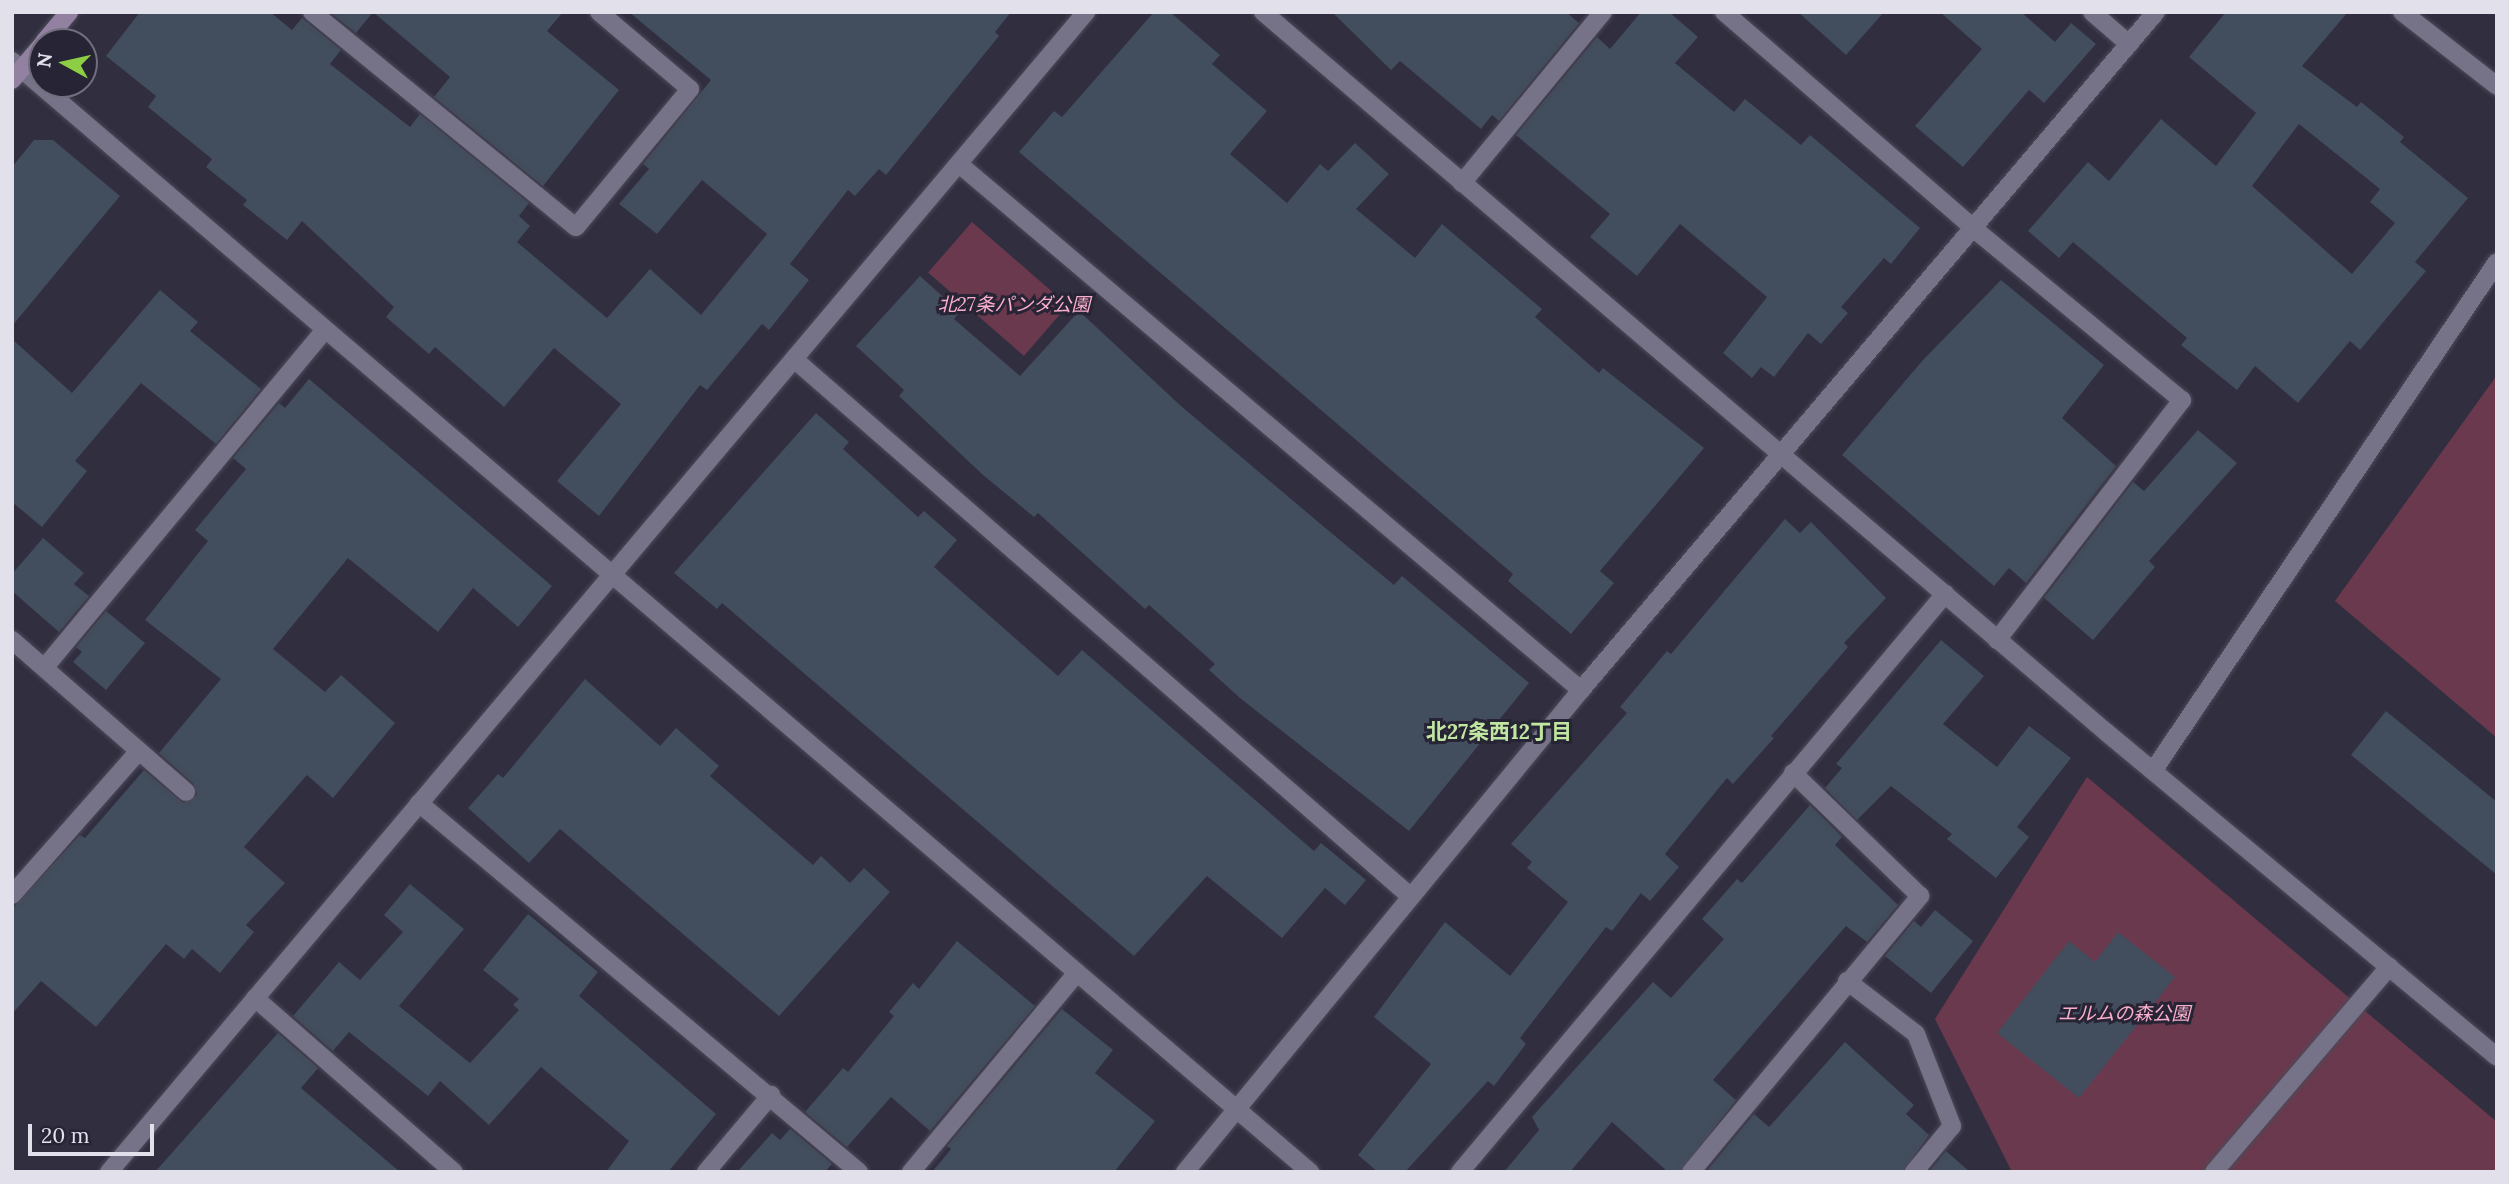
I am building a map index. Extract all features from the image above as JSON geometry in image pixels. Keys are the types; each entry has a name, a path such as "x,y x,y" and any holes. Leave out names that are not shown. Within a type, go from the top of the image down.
{"street":[{"path":"56,28 69,12"},
{"path":"312,12 576,227 690,89 599,12"},
{"path":"109,1172 1086,12"},
{"path":"1262,12 1997,640 2497,1057"},
{"path":"1462,183 1603,12"},
{"path":"1724,12 1973,228 2182,400 1997,640"},
{"path":"2092,12 2129,44"},
{"path":"1185,1172 1581,690 1783,456 2156,12"},
{"path":"2402,12 2497,86"},
{"path":"28,57 15,70 325,330 1310,1172"},
{"path":"959,164 1581,690"},
{"path":"2152,771 2497,262"},
{"path":"45,667 325,330"},
{"path":"794,359 1410,896"},
{"path":"1460,1172 1945,594"},
{"path":"12,640 186,792"},
{"path":"12,895 139,751"},
{"path":"1691,1172 1920,896 1793,773"},
{"path":"419,803 771,1095 859,1172"},
{"path":"2214,1172 2389,967"},
{"path":"911,1172 1077,973"},
{"path":"1847,981 1916,1034 1952,1126 1914,1172"},
{"path":"255,998 454,1172"},
{"path":"706,1172 771,1095"}],"green space":[{"name":"北27条パンダ公園","path":"972,222 1068,305 1024,356 928,273"},
{"path":"2497,375 2497,738 2335,601"},
{"name":"エルムの森公園","path":"2087,777 2497,1122 2497,1172 2012,1172 1935,1019"}],"building":[{"path":"140,12 270,12 292,30 302,18 341,50 330,64 410,127 420,114 529,203 519,216 530,226 517,242 607,318 650,269 701,315 767,234 702,180 657,234 619,204 649,169 643,164 711,80 629,12 1011,12 995,32 999,36 886,175 879,169 855,196 848,190 790,264 809,280 769,330 762,324 707,390 700,385 599,516 557,481 621,404 554,348 504,407 435,347 429,354 386,317 394,307 302,221 287,240 243,205 247,200 206,167 212,159 148,107 156,96 106,56"},
{"path":"330,12 373,12 356,33"},
{"path":"373,12 563,12 547,31 619,90 543,186 434,97 450,77"},
{"path":"1154,12 1170,12 1220,55 1212,64 1267,111 1230,154 1287,203 1320,164 1328,171 1355,143 1389,174 1356,209 1415,258 1442,224 1542,309 1535,317 1599,373 1603,368 1704,448 1600,571 1614,583 1571,634 1508,581 1513,574 1019,152 1054,111 1062,117"},
{"path":"1332,12 1566,12 1579,23 1499,121 1492,115 1481,129 1400,61 1391,70"},
{"path":"1641,12 1669,12 1698,37 1675,63 1734,112 1745,99 1801,145 1810,135 1920,228 1891,264 1884,258 1841,307 1848,313 1821,344 1808,333 1774,377 1761,367 1752,378 1723,353 1767,297 1680,224 1637,276 1590,237 1610,214 1516,135 1597,37 1610,49"},
{"path":"1798,12 1884,12 1846,55"},
{"path":"1940,12 2021,12 2055,42 2071,23 2096,44 2044,103 2029,90 1963,167 1915,126 1982,49"},
{"path":"2226,12 2348,12 2302,66 2357,107 2361,102 2404,137 2400,142 2468,198 2415,262 2426,271 2360,350 2350,341 2298,403 2255,366 2237,390 2181,345 2187,338 2073,242 2059,258 2028,231 2088,162 2109,181 2161,119 2216,166 2256,113 2189,57","holes":["2299,124 2380,189 2370,202 2395,223 2352,274 2252,186"]},
{"path":"34,140 53,140 120,196 12,326 12,167"},
{"path":"920,276 960,312 954,319 1020,376 1079,311 1181,406 1394,585 1402,576 1529,683 1409,831 1240,698 1209,670 1215,664 1149,605 1145,609 1038,513 1034,517 983,475 899,396 904,390 856,346"},
{"path":"2001,280 2104,365 2062,418 2116,466 2026,583 2009,568 1994,586 1842,455 1923,360"},
{"path":"160,290 198,322 190,331 261,389 216,444 141,383 75,461 87,471 42,527 12,502 12,339 72,393"},
{"path":"309,379 552,586 518,627 473,588 438,632 348,558 273,649 325,692 341,675 395,723 333,798 307,775 244,847 285,883 246,925 254,932 220,973 192,949 184,959 166,944 96,1027 41,981 12,1014 12,909 80,835 85,838 144,770 183,803 197,795 193,783 159,753 221,679 145,620 208,541 195,530 246,469 233,458 279,403 285,408"},
{"path":"816,413 849,442 843,449 918,517 924,511 957,540 934,567 1058,676 1082,650 1314,851 1321,843 1366,880 1345,905 1325,888 1282,938 1207,876 1134,956 722,603 717,609 674,573"},
{"path":"2198,430 2237,463 2149,561 2155,567 2093,640 2044,598 2133,482 2144,491"},
{"path":"1785,519 1800,533 1811,522 1886,598 1844,643 1848,647 1771,736 1774,738 1733,784 1727,778 1665,854 1679,867 1650,901 1641,893 1612,931 1606,927 1520,1038 1526,1044 1494,1086 1488,1081 1405,1172 1378,1172 1358,1155 1431,1064 1374,1017 1445,922 1510,976 1568,902 1527,868 1532,862 1511,844 1627,713 1620,707 1667,651 1671,654"},
{"path":"43,538 84,573 74,584 89,596 59,632 12,591 12,574"},
{"path":"106,611 145,643 106,690 73,662 82,652 76,647"},
{"path":"1941,640 1984,676 1943,724 1997,767 2029,726 2071,758 2017,827 2029,837 1996,878 1947,839 1952,834 1891,786 1857,820 1825,788 1842,768 1836,764"},
{"path":"585,679 660,746 676,728 719,766 710,776 813,865 821,856 850,883 864,868 890,892 779,1016 560,829 529,863 468,808 498,774 503,778"},
{"path":"2386,711 2497,802 2497,875 2351,755"},
{"path":"1810,805 1842,837 1835,845 1898,905 1867,942 1846,926 1713,1080 1736,1100 1680,1172 1668,1172 1612,1122 1570,1172 1504,1172 1539,1130 1532,1117 1653,982 1671,998 1724,939 1702,919 1737,879 1742,883"},
{"path":"410,884 464,929 399,1006 470,1063 519,1010 513,1005 519,999 483,970 528,914 598,972 579,996 716,1114 668,1172 606,1172 629,1141 541,1067 489,1125 440,1081 428,1096 349,1032 333,1051 293,1016 339,962 360,980 403,932 384,915"},
{"path":"1935,910 1973,941 1931,993 1885,956 1914,921 1921,927"},
{"path":"2118,932 2175,977 2079,1098 1997,1033 2069,941 2095,962"},
{"path":"957,941 1035,1006 930,1131 891,1097 847,1147 805,1112 843,1068 848,1072 894,1016 889,1012 913,983 919,989"},
{"path":"1062,1009 1113,1050 1095,1073 1155,1121 1114,1172 932,1172 951,1149 947,1146"},
{"path":"278,1033 318,1068 301,1088 400,1172 155,1172"},
{"path":"1845,1042 1914,1105 1906,1114 1929,1135 1903,1172 1706,1172 1754,1114 1769,1127"},
{"path":"790,1129 832,1164 825,1172 737,1172 772,1133 780,1140"},
{"path":"1946,1151 1970,1172 1929,1172"}],"district":[{"name":"北27条西12丁目","path":"1499,732"}]}
